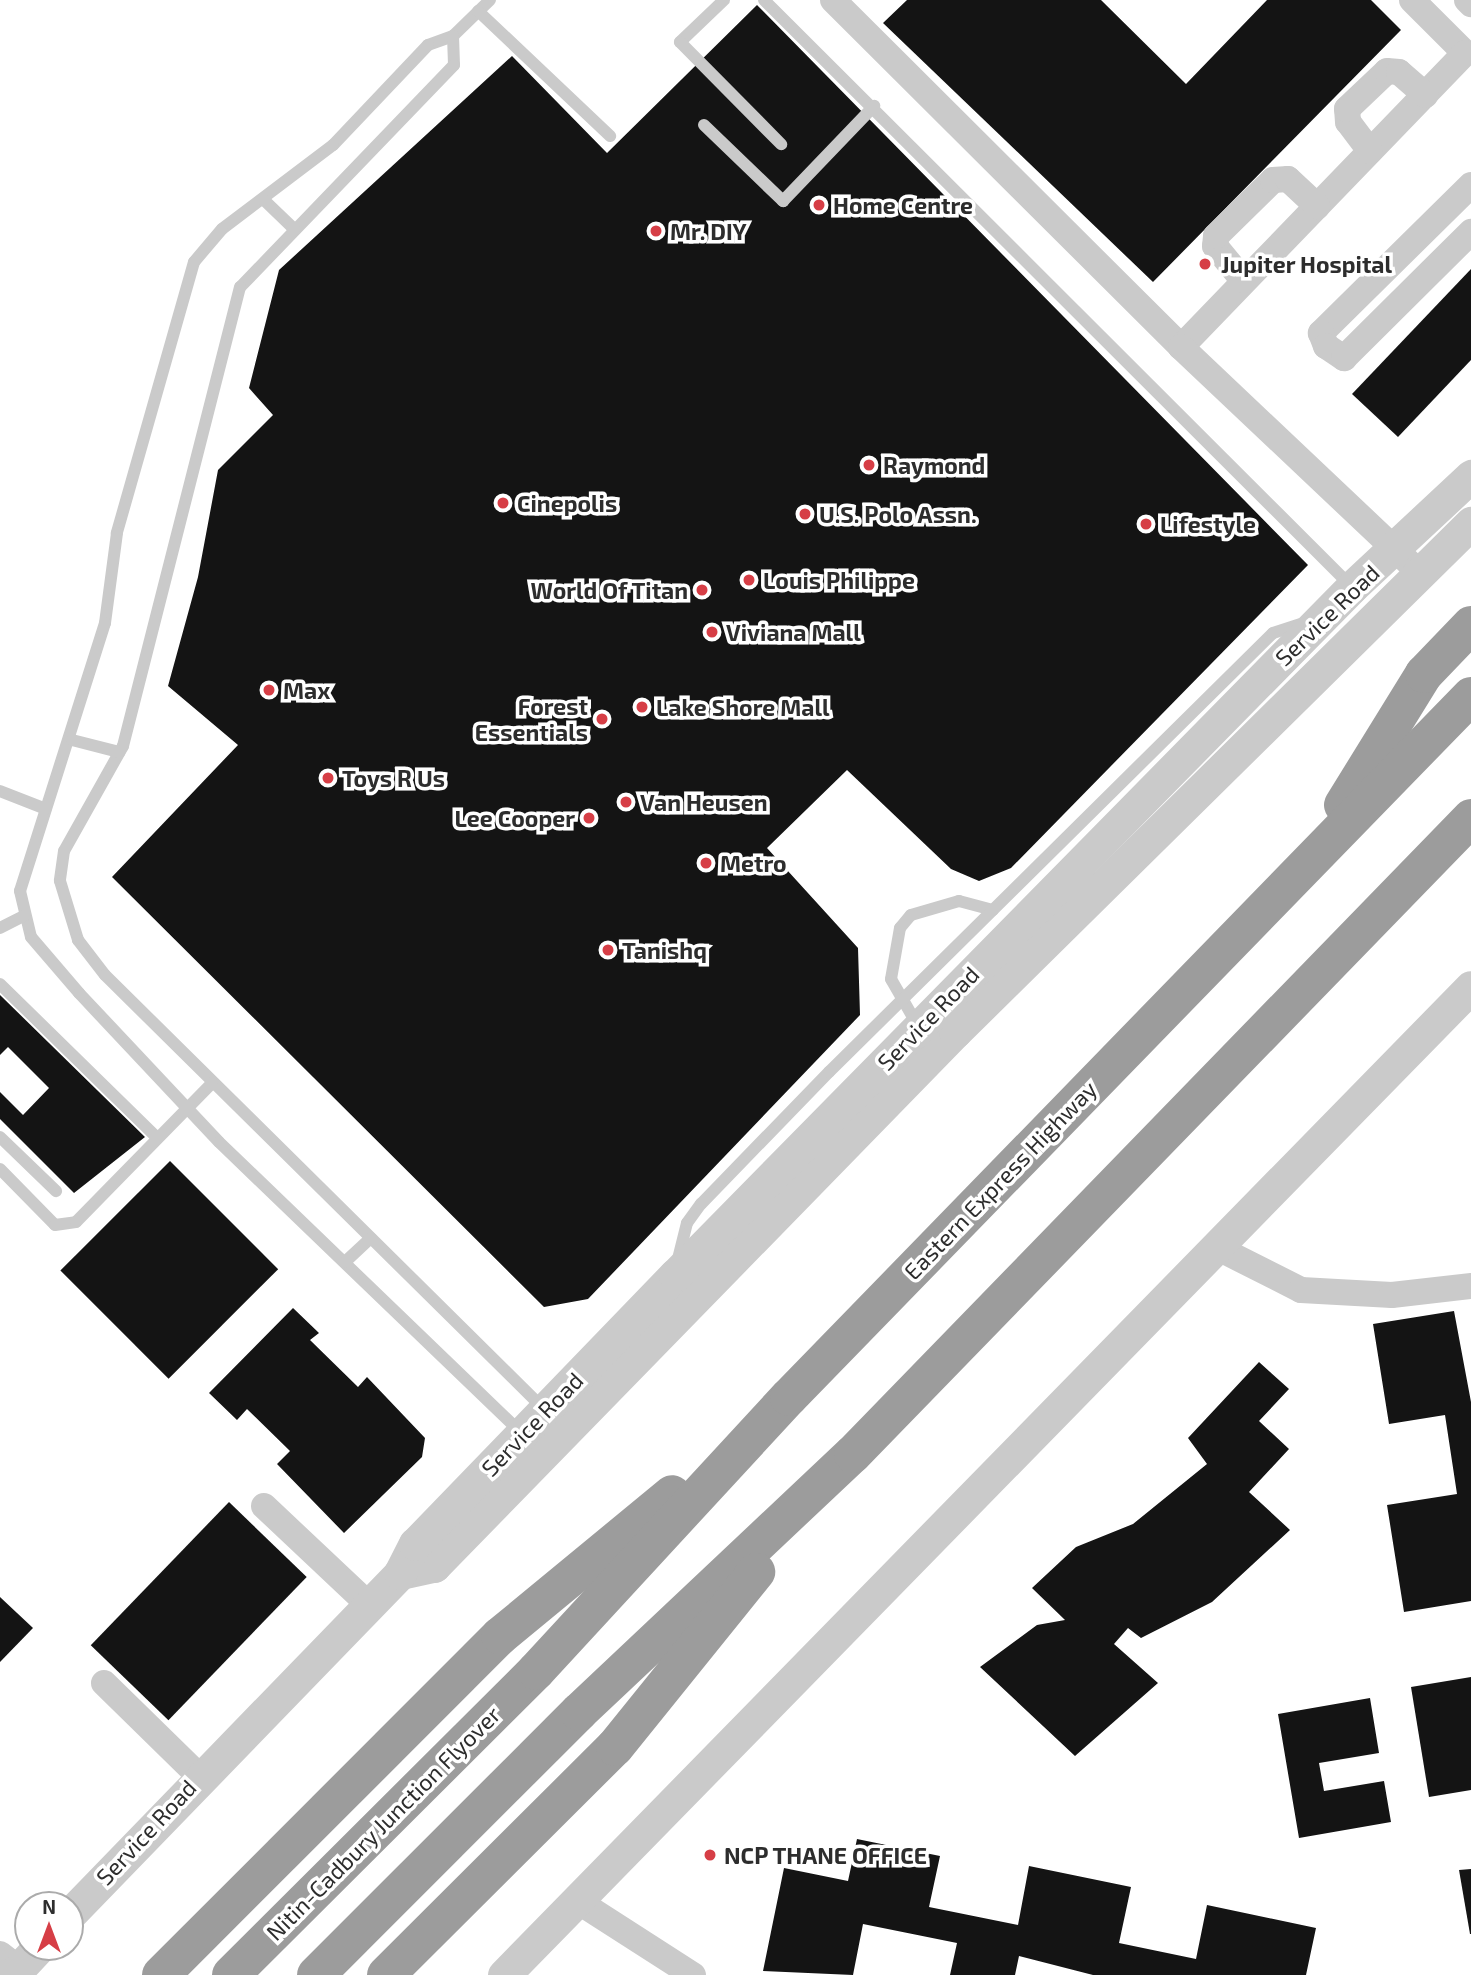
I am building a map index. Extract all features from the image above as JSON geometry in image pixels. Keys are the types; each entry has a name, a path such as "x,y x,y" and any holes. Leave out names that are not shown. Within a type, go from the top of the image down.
{"highway":[{"path":"1306,866 1424,674 1471,625"},
{"name":"Eastern Express Highway","path":"536,1671 789,1397 1471,696"},
{"path":"316,1975 579,1712 853,1454 1471,818"},
{"path":"161,1975 500,1636 789,1397"},
{"path":"386,1975 615,1746 853,1454"},
{"name":"Nitin-Cadbury Junction Flyover","path":"231,1975 536,1671"}],"street":[{"path":"833,0 1181,347 1394,552 1422,575"},
{"path":"1181,347 1465,53 1412,0"},
{"path":"1467,0 1471,4"},
{"path":"1370,151 1348,122 1348,109 1387,71 1399,72 1425,94"},
{"path":"1243,280 1215,246 1216,236 1273,180 1288,179 1317,206"},
{"path":"1471,185 1321,333 1326,346 1344,358 1471,232"},
{"name":"Service Road","path":"552,1434 675,1275 847,1100 910,1015 1352,587 1394,552 1471,476"},
{"name":"Service Road","path":"400,1573 434,1566 552,1434 955,1032 1422,575 1471,523"},
{"path":"503,1975 1216,1247 1457,1022 1471,987"},
{"path":"1216,1247 1301,1290 1392,1295 1471,1286"},
{"name":"Service Road","path":"84,1899 198,1775 400,1573 415,1544 522,1434 552,1434"},
{"path":"264,1506 369,1605"},
{"path":"104,1683 198,1775"},
{"path":"576,1900 693,1975"}],"lane":[{"path":"490,0 453,36 428,45 333,145 264,200 222,229 194,262 117,533 105,623 72,740 22,876 24,916 31,937 184,1105 522,1434"},
{"path":"724,0 680,42 781,144"},
{"path":"764,0 874,106 1352,587"},
{"path":"478,11 610,136"},
{"path":"453,36 454,65 240,287 119,752 64,851 64,906 78,940 105,975 371,1238 552,1434"},
{"path":"704,125 783,201 874,106"},
{"path":"264,200 294,229"},
{"path":"675,1275 678,1245 701,1204 829,1072 910,1015 993,909 1273,633 1320,619"},
{"path":"72,740 119,752"},
{"path":"1,793 46,809"},
{"path":"910,1015 891,956 911,915 959,901 993,909"},
{"path":"0,928 24,916"},
{"path":"0,984 155,1136"},
{"path":"829,1072 847,1100"},
{"path":"0,1169 55,1224 76,1222 184,1105 212,1083"},
{"path":"0,1137 56,1191"},
{"path":"345,1262 371,1238"}],"building":[{"path":"907,0 1101,0 1186,84 1267,0 1371,0 1401,30 1153,282 883,23"},
{"name":"Lake Shore Mall","path":"757,5 1308,565 1011,868 979,881 951,869 847,770 767,848 858,948 860,1015 588,1299 544,1307 112,877 238,745 168,686 198,577 218,470 273,415 249,388 279,270 512,56 607,153"},
{"path":"1471,269 1471,360 1398,437 1352,394"},
{"path":"0,995 145,1137 74,1193 0,1119 0,1092 23,1115 49,1088 8,1047 0,1055"},
{"path":"170,1161 278,1269 169,1379 60,1271"},
{"path":"293,1308 319,1333 310,1340 358,1387 367,1377 425,1438 422,1457 344,1533 277,1464 290,1451 247,1409 237,1420 209,1393"},
{"path":"1454,1311 1471,1402 1471,1601 1404,1612 1387,1505 1457,1494 1445,1415 1389,1424 1373,1324"},
{"path":"1259,1362 1289,1389 1259,1421 1289,1449 1249,1492 1290,1530 1212,1602 1141,1638 1128,1628 1114,1644 1158,1683 1075,1756 980,1667 1037,1625 1065,1620 1032,1588 1076,1547 1133,1524 1207,1464 1188,1438"},
{"path":"229,1502 307,1577 168,1720 91,1645"},
{"path":"0,1597 33,1628 0,1662"},
{"path":"1471,1677 1471,1790 1429,1797 1411,1687"},
{"path":"1370,1698 1379,1753 1319,1763 1324,1791 1384,1781 1391,1822 1299,1838 1278,1714"},
{"path":"857,1839 940,1856 929,1907 1018,1925 1029,1866 1131,1887 1119,1943 1196,1959 1207,1905 1316,1928 1306,1975 1093,1975 1019,1956 1015,1975 950,1975 957,1943 863,1924 853,1975 763,1971 784,1868 848,1881"},
{"path":"1471,1869 1471,1934 1470,1934 1459,1870"}],"place":[{"name":"Home Centre","path":"819,205"},
{"name":"Mr. DIY","path":"656,231"},
{"name":"Jupiter Hospital","path":"1205,264"},
{"name":"Raymond","path":"869,465"},
{"name":"Cinepolis","path":"503,503"},
{"name":"U.S. Polo Assn.","path":"805,514"},
{"name":"Lifestyle","path":"1146,524"},
{"name":"Louis Philippe","path":"749,580"},
{"name":"World Of Titan","path":"702,590"},
{"name":"Viviana Mall","path":"712,632"},
{"name":"Max","path":"269,690"},
{"name":"Lake Shore Mall","path":"642,707"},
{"name":"Forest Essentials","path":"602,719"},
{"name":"Toys R Us","path":"328,778"},
{"name":"Van Heusen","path":"626,802"},
{"name":"Lee Cooper","path":"589,818"},
{"name":"Metro","path":"706,863"},
{"name":"Tanishq","path":"608,950"},
{"name":"NCP THANE OFFICE","path":"710,1855"}]}
